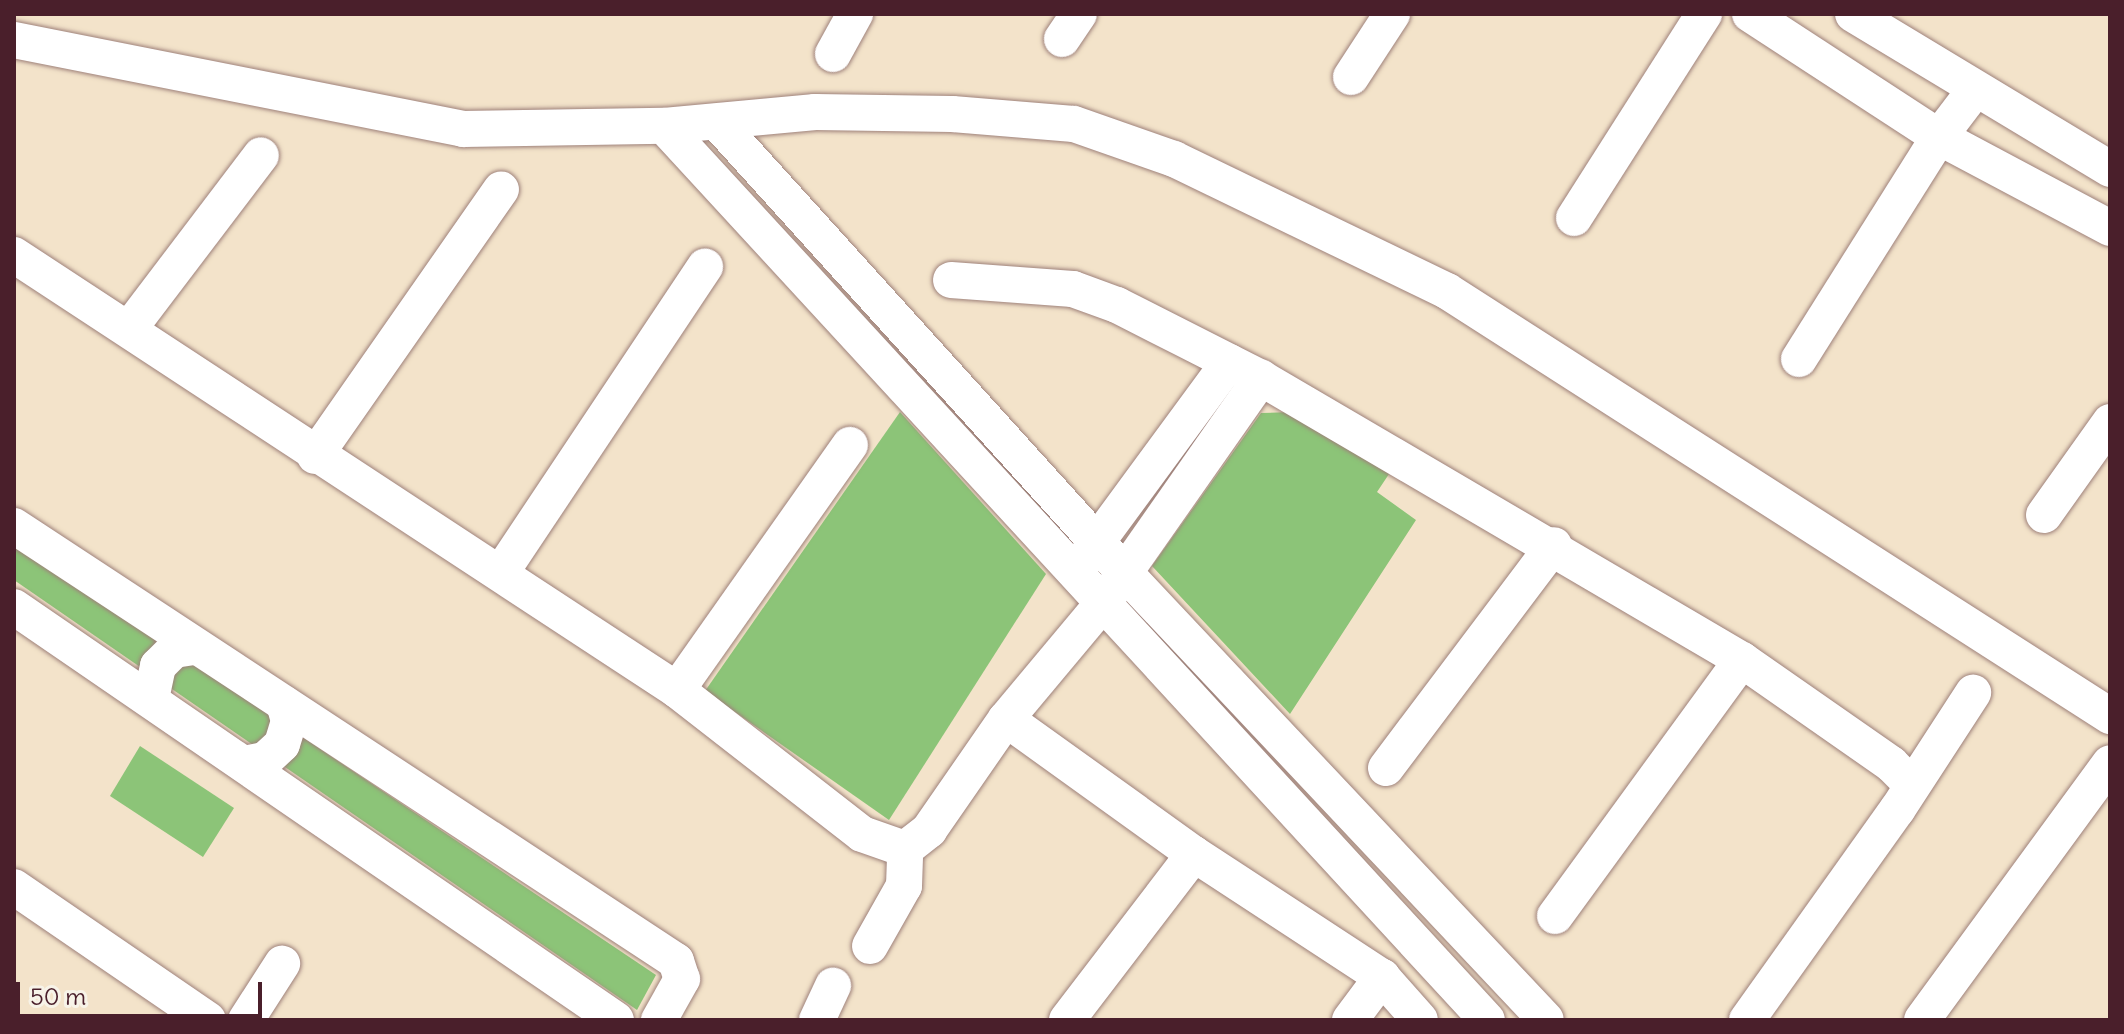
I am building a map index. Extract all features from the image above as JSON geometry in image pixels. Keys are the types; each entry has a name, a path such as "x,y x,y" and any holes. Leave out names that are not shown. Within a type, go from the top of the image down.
{"street":[{"path":"833,54 855,14"},
{"path":"1351,77 1392,14"},
{"path":"1574,218 1704,14"},
{"path":"1750,14 1939,137 2110,228"},
{"path":"1853,14 1974,91 2110,169"},
{"path":"24,32 463,129 664,126 815,112 968,115 1074,124 1174,159 1447,291 2110,716"},
{"path":"1799,359 1939,137 1974,91"},
{"path":"717,122 1098,544 1546,1020"},
{"path":"664,126 1487,1020"},
{"path":"129,329 261,155"},
{"path":"712,178 750,158"},
{"path":"315,456 501,189"},
{"path":"14,255 315,456 502,571 677,690 862,834 905,849"},
{"path":"502,571 705,267"},
{"path":"951,280 1073,289 1117,305 1261,378 1554,545 1742,660 1891,764 1910,783"},
{"path":"1074,572 1098,544 1229,362"},
{"path":"905,849 929,830 1006,719 1104,602 1261,378"},
{"path":"2044,515 2110,422"},
{"path":"677,690 850,445"},
{"path":"14,526 676,961 682,979 659,1020"},
{"path":"1386,768 1554,545"},
{"path":"14,607 616,1020"},
{"path":"151,699 158,666 174,650 194,647"},
{"path":"1555,916 1742,660"},
{"path":"1747,1020 1897,810 1910,783 1973,693"},
{"path":"244,764 265,760 282,744 289,721 284,704"},
{"path":"1006,719 1194,854 1382,977 1420,1020"},
{"path":"1922,1020 2110,763"},
{"path":"870,946 904,886 905,849"},
{"path":"1067,1020 1194,854"},
{"path":"18,898 208,1020"},
{"path":"246,1020 282,964"},
{"path":"1350,1020 1382,977"},
{"path":"817,1020 833,985"}],"green space":[{"path":"900,412 1046,574 889,820 705,691"},
{"path":"1292,412 1393,468 1377,492 1416,520 1290,714 1152,566 1261,413"},
{"path":"14,543 656,975 637,1010 14,580"},
{"path":"140,746 234,808 203,857 110,796"}]}
